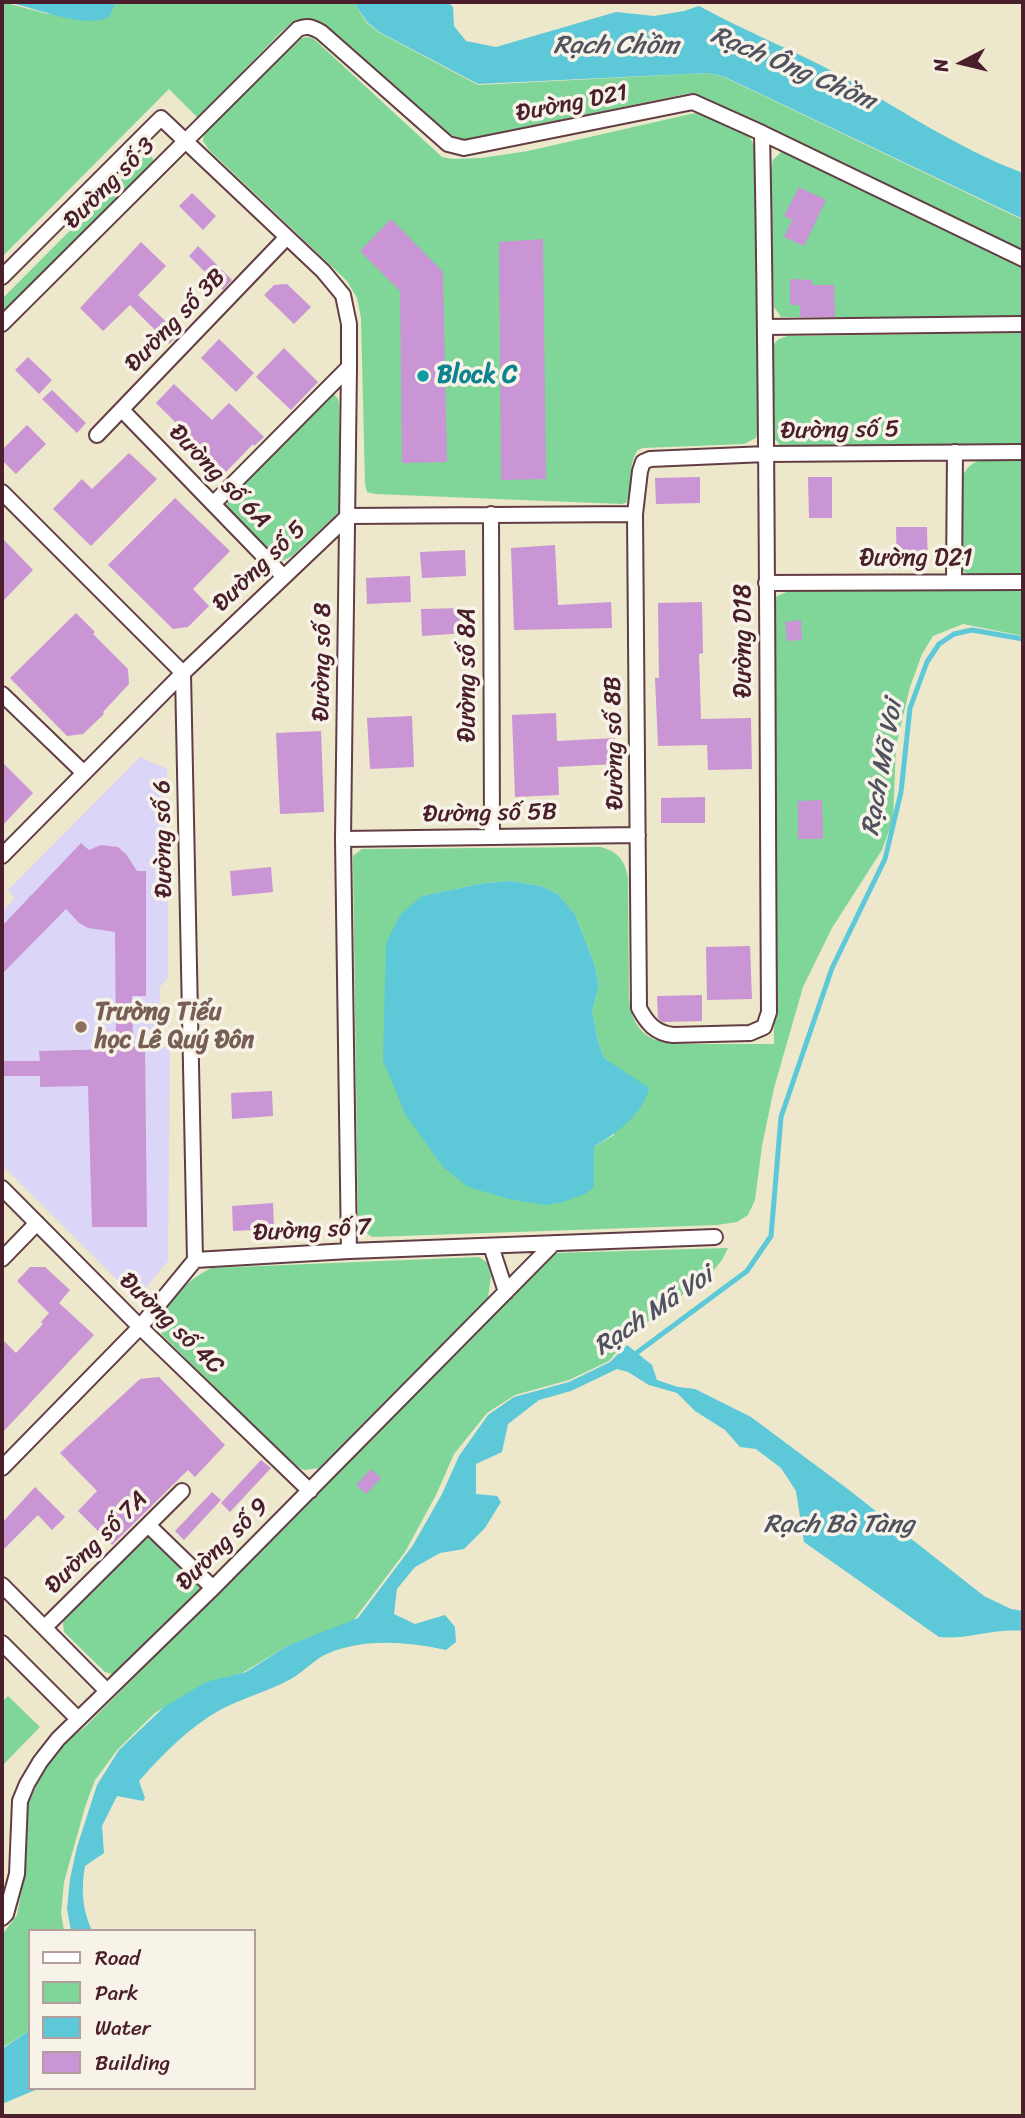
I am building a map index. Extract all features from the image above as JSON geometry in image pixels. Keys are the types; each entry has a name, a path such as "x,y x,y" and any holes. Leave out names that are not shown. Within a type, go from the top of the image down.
{"street":[{"name":"Đường D21","path":"186,141 298,29 312,27 448,144 464,148 693,102 762,132 1023,259"},
{"name":"Đường số 3","path":"2,277 161,118 186,141 2,324"},
{"name":"Đường D18","path":"647,1023 663,1034 673,1035 750,1033 764,1027 767,1022 766,327 762,132"},
{"name":"Đường số 8","path":"186,141 323,271 343,295 349,324 343,839 349,1251"},
{"name":"Đường số 3B","path":"97,435 287,237"},
{"path":"766,327 1023,324"},
{"path":"214,503 349,367"},
{"name":"Đường số 6A","path":"122,410 283,576"},
{"path":"954,581 955,452"},
{"name":"Đường số 5","path":"643,462 650,459 766,454 1023,452"},
{"name":"Đường số 8B","path":"643,462 639,471 635,514 639,1008 647,1023"},
{"path":"2,492 183,673"},
{"name":"Đường số 8A","path":"491,514 492,836"},
{"path":"348,516 635,514"},
{"name":"Đường số 5","path":"2,856 183,673 348,516"},
{"name":"Đường D21","path":"766,583 1023,582"},
{"name":"Đường số 6","path":"183,673 195,1260"},
{"path":"2,694 84,773"},
{"name":"Đường số 5B","path":"343,839 638,835"},
{"name":"Đường số 4C","path":"2,1188 140,1327 310,1491"},
{"path":"2,1259 37,1223"},
{"name":"Đường số 7","path":"195,1260 349,1251 715,1237"},
{"name":"Đường số 9","path":"2,1918 6,1914 17,1874 20,1801 27,1784 46,1754 554,1244"},
{"path":"491,1246 506,1292"},
{"path":"2,1468 140,1327 195,1260"},
{"name":"Đường số 7A","path":"45,1627 182,1491"},
{"path":"148,1525 213,1588"},
{"path":"2,1586 107,1691"},
{"path":"2,1643 78,1719"}],"shaded area":[{"name":"Trường Tiểu học Lê Quý Đôn","path":"140,757 167,769 168,977 160,987 159,1047 170,1047 168,1261 145,1289 126,1289 2,1165 2,912 15,898 8,890"}],"green space":[{"path":"2,2 48,14 110,16 116,2 353,2 367,23 380,33 478,85 708,73 724,77 1023,220 1023,250 691,93 462,140 442,131 311,19 292,23 281,32 198,118 169,89 2,257"},
{"path":"302,38 314,39 442,157 481,158 528,151 695,113 747,133 756,148 759,427 756,438 744,444 638,450 633,462 626,503 621,504 367,492 361,318 357,298 347,281 209,150 203,141 204,132"},
{"path":"781,152 1023,267 1023,317 781,317 774,307 770,173 773,160"},
{"path":"151,156 152,167 2,317 2,299 143,157"},
{"path":"1023,333 1023,446 786,447 775,439 773,347 781,338"},
{"path":"334,394 339,405 340,507 338,513 292,556 280,562 273,558 229,511 227,501"},
{"path":"988,459 1023,459 1023,574 964,572 962,478 966,470 972,464"},
{"path":"791,590 1023,591 1023,636 963,624 933,636 922,654 910,687 896,746 893,820 882,850 832,928 803,987 774,1088 762,1146 755,1200 748,1215 737,1222 717,1225 372,1237 364,1231 358,1220 353,856 362,849 601,847 612,851 622,861 628,877 629,998 638,1026 646,1035 667,1043 774,1044 772,607 775,597","holes":["511,881 541,886 558,894 575,914 594,963 599,986 592,1011 598,1041 604,1058 619,1069 614,1135 594,1147 422,896 484,883"]},
{"path":"728,1248 713,1271 631,1335 609,1361 569,1380 515,1395 487,1413 454,1454 436,1495 405,1552 353,1621 287,1646 242,1673 206,1683 156,1712 118,1749 95,1780 86,1804 64,1882 61,1913 64,1929 28,1929 28,2031 2,2048 2,1935 17,1915 25,1872 26,1808 46,1765 60,1747 86,1726 555,1253"},
{"path":"479,1257 488,1263 491,1277 488,1298 319,1468 304,1470 294,1465 162,1335 161,1316 171,1300 191,1281 212,1268"},
{"path":"148,1536 156,1539 196,1578 201,1588 199,1595 120,1673 105,1672 64,1632 63,1623 67,1612 142,1538"},
{"path":"8,1696 40,1727 2,1766 2,1702"}],"water":[{"path":"7,2 116,2 110,16 89,21"},
{"name":"Rạch Chồm","path":"353,2 448,2 453,7 454,26 466,41 496,47 616,12 654,16 699,6 834,72 927,126 1023,173 1023,219 725,77 708,73 478,84 381,33 368,23"},
{"path":"511,881 541,886 558,894 575,914 594,963 599,986 592,1011 604,1058 649,1088 635,1115 594,1147 594,1187 585,1194 545,1205 509,1199 468,1187 443,1167 405,1114 383,1060 386,943 401,914 422,896 484,883"},
{"name":"Rạch Bà Tàng","path":"627,1345 652,1365 657,1380 695,1389 751,1417 984,1596 1011,1609 1023,1611 1023,1631 939,1637 804,1542 796,1491 781,1468 756,1449 740,1447 725,1430 695,1411 677,1393 649,1385 628,1372 617,1369 571,1391 539,1400 508,1424 502,1452 476,1464 476,1494 497,1496 501,1502 485,1528 464,1549 440,1553 415,1567 397,1589 394,1614 415,1624 445,1615 455,1627 456,1642 446,1650 387,1643 343,1648 324,1655 289,1680 228,1706 197,1725 167,1751 139,1781 145,1798 143,1801 117,1796 102,1826 104,1853 85,1866 83,1899 91,1929 71,1929 67,1909 77,1847 97,1785 119,1750 164,1707 206,1682 246,1672 287,1646 358,1618 413,1545 442,1494 459,1456 488,1415 514,1397 569,1382 610,1362"},
{"path":"28,2031 28,2090 35,2090 2,2104 2,2049"}],"building":[{"path":"799,187 826,200 804,246 784,237 792,220 784,216"},
{"path":"192,193 216,216 203,230 179,206"},
{"name":"Block C","path":"391,219 443,272 447,462 402,463 400,291 360,251"},
{"path":"543,239 546,479 501,480 499,242"},
{"path":"141,242 166,266 138,295 179,334 169,344 130,305 103,331 80,308"},
{"path":"198,246 232,280 223,290 189,256"},
{"path":"790,279 812,280 812,285 834,285 835,317 800,317 800,305 790,305"},
{"path":"287,284 311,307 294,324 264,295 274,285"},
{"path":"219,339 254,373 236,392 201,358"},
{"path":"284,348 318,382 291,410 256,377"},
{"path":"28,357 52,380 39,394 15,370"},
{"path":"174,384 212,420 229,403 264,437 254,446 253,444 226,472 156,403"},
{"path":"52,390 86,423 77,433 42,399"},
{"path":"27,425 46,444 16,474 2,460 2,450"},
{"path":"129,453 157,479 91,546 53,509 82,479 92,489"},
{"path":"700,477 700,503 656,504 655,478"},
{"path":"808,477 832,477 832,518 809,518"},
{"path":"175,498 230,551 193,589 209,606 188,627 173,629 108,565"},
{"path":"896,527 927,527 928,568 897,568"},
{"path":"2,538 33,570 2,602"},
{"path":"555,545 558,605 611,602 612,628 514,630 511,548"},
{"path":"465,550 466,576 422,578 420,552"},
{"path":"410,576 411,602 367,604 366,578"},
{"path":"702,602 703,653 699,654 701,719 751,718 752,769 708,770 707,745 658,746 655,678 659,678 658,603"},
{"path":"465,608 466,633 422,636 421,609"},
{"path":"76,613 128,669 129,684 83,734 67,736 10,678"},
{"path":"801,620 802,640 787,641 785,622"},
{"path":"556,713 557,741 615,738 616,764 558,767 559,795 515,797 512,715"},
{"path":"412,716 414,767 370,769 367,718"},
{"path":"321,731 324,812 280,814 276,733"},
{"path":"2,762 33,793 2,826"},
{"path":"705,797 705,823 661,823 661,798"},
{"path":"822,800 823,839 798,839 798,801"},
{"path":"81,843 89,850 101,845 118,847 137,871 146,871 146,996 132,996 133,1046 145,1046 147,1227 92,1227 88,1086 40,1087 40,1076 2,1076 2,1061 40,1061 39,1051 116,1049 115,932 88,928 66,909 2,974 2,926"},
{"path":"271,867 273,892 232,896 230,871"},
{"path":"750,946 752,999 707,1000 706,947"},
{"path":"702,995 702,1021 662,1022 658,1018 657,996"},
{"path":"272,1091 273,1116 232,1119 231,1093"},
{"path":"273,1203 274,1229 233,1231 232,1206"},
{"path":"30,1267 45,1267 70,1290 59,1303 94,1335 2,1433 2,1339 16,1353 43,1324 41,1322 49,1313 17,1281"},
{"path":"159,1377 225,1445 195,1477 188,1470 112,1545 78,1511 97,1491 60,1453 140,1379"},
{"path":"261,1460 271,1468 230,1512 221,1503"},
{"path":"371,1469 381,1478 366,1494 356,1485"},
{"path":"35,1487 65,1517 52,1530 38,1515 2,1551 2,1523"},
{"path":"212,1492 221,1500 184,1540 175,1531"}],"waterway":[{"name":"Rạch Mã Voi","path":"631,1357 747,1271 771,1236 781,1117 832,968 885,859 901,792 910,708 927,662 939,644 954,634 972,630 1023,639"}],"place":[{"name":"Block C","path":"423,376"},
{"name":"Trường Tiểu học Lê Quý Đôn","path":"81,1027"}],"water label":[{"name":"Rạch Ông Chồm","path":"793,69"}]}
